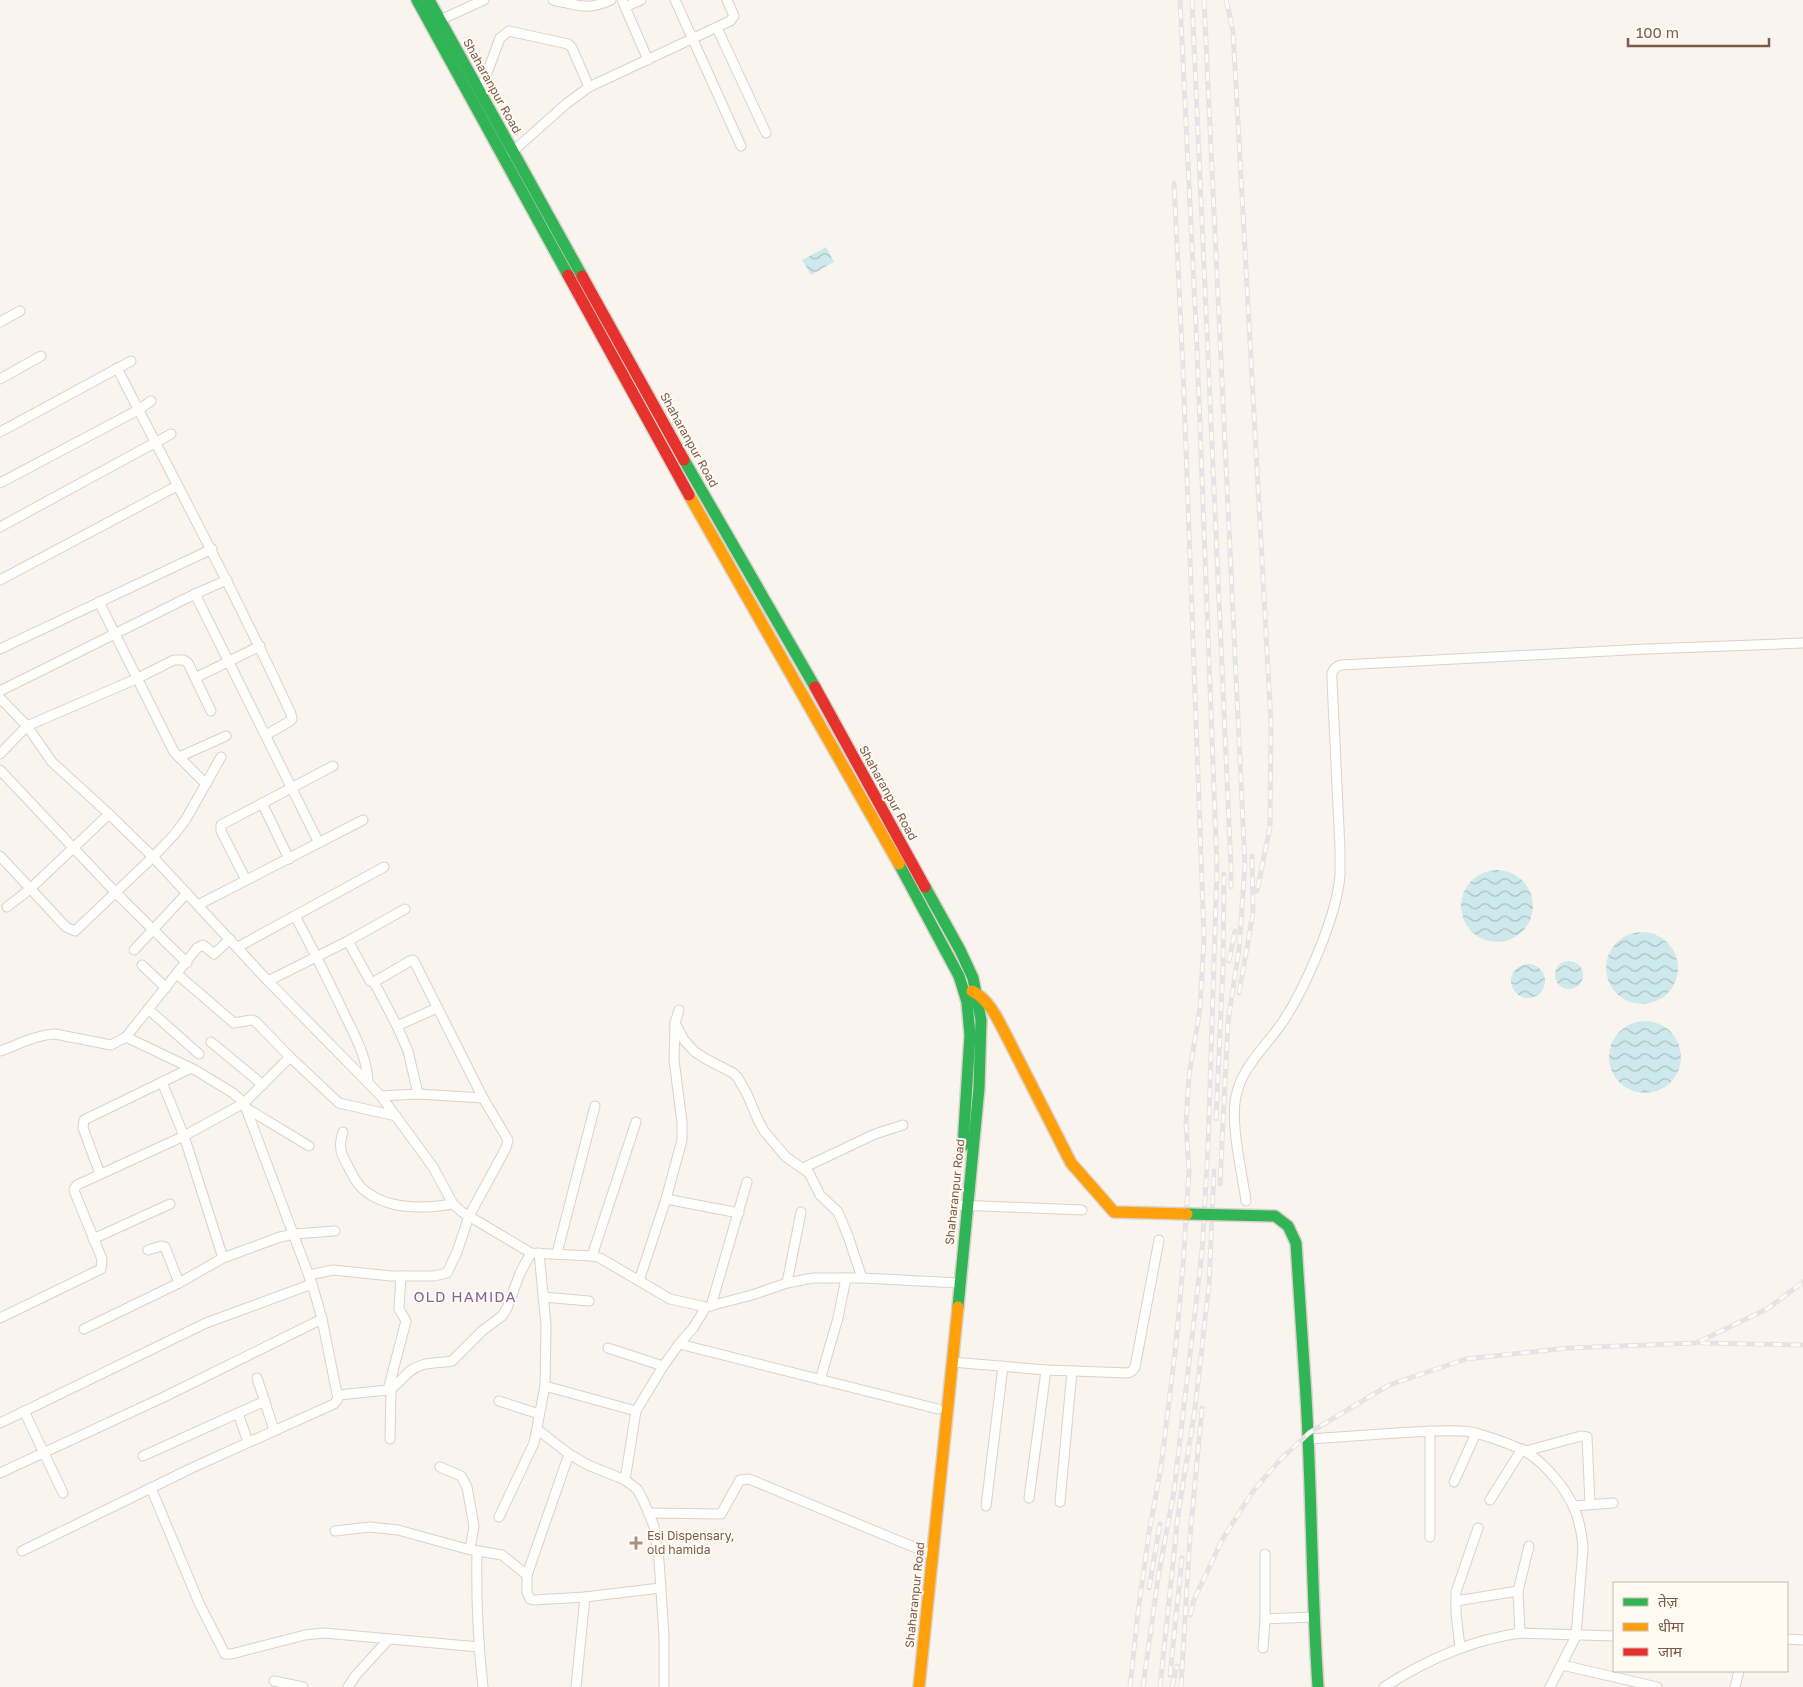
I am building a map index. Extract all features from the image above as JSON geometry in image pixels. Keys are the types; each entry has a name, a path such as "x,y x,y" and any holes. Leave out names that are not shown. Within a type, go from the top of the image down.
{"main road":[{"name":"Shaharanpur Road","path":"417,0 509,155 815,688 946,924 970,971 981,1020 979,1088 938,1409 919,1687"},
{"name":"Shaharanpur Road","path":"429,0 480,92 509,155 670,461 888,843 959,976 967,1002 970,1035 963,1205"},
{"path":"963,989 975,992 989,1006 1007,1037 1071,1163 1114,1212 1275,1216 1288,1226 1296,1243 1309,1439 1313,1617 1318,1687"},
{"name":"Shaharanpur Road","path":"910,1687 929,1553 952,1362 955,1282"}],"street":[{"path":"440,20 484,0"},
{"path":"553,0 592,7 611,0"},
{"path":"641,0 624,3 648,60"},
{"path":"674,0 741,146"},
{"path":"509,155 566,104 589,87 733,19 733,13 727,0"},
{"path":"717,28 766,133"},
{"path":"480,92 500,38 509,31 568,44 572,48 589,87"},
{"path":"0,322 20,311"},
{"path":"0,379 41,356"},
{"path":"0,432 131,360"},
{"path":"117,368 177,486 212,549 260,646 292,717 290,721 266,735"},
{"path":"0,482 138,410 151,401"},
{"path":"0,527 171,434"},
{"path":"0,580 177,486"},
{"path":"0,649 212,549"},
{"path":"0,691 227,580"},
{"path":"195,594 319,843"},
{"path":"99,602 174,752 206,784"},
{"path":"1246,1201 1234,1116 1240,1082 1296,1002 1328,924 1340,876 1331,672 1335,667 1341,665 1646,649 1803,643"},
{"path":"195,678 260,646"},
{"path":"0,754 27,726 136,679 174,660 184,660 188,664 212,711"},
{"path":"0,698 27,726 52,762 110,814 153,857 268,981 381,1096 433,1167 453,1204 470,1216 535,1253 592,1256 608,1261 670,1299 709,1307 786,1283 813,1278 955,1282"},
{"path":"179,757 226,736"},
{"path":"0,856 66,927 75,930 153,857 180,827 222,757"},
{"path":"246,880 220,828 224,823 333,766"},
{"path":"0,770 116,893 187,963"},
{"path":"262,803 289,859"},
{"path":"8,907 30,889 110,814"},
{"path":"198,905 363,820"},
{"path":"238,947 384,867"},
{"path":"134,950 186,893"},
{"path":"268,981 348,941 405,909"},
{"path":"295,916 361,1048 367,1068 368,1082"},
{"path":"0,1051 47,1034 111,1045 126,1038 200,946 203,945 214,954 230,939"},
{"path":"348,941 368,980 374,982 397,1026 412,1063 418,1094"},
{"path":"0,1423 206,1323 333,1270 401,1276 434,1276 447,1273 470,1216 506,1148 508,1140 483,1098 413,960 374,982"},
{"path":"142,965 166,988"},
{"path":"177,974 234,1023 255,1021 339,1103 396,1116"},
{"path":"397,1026 438,1008"},
{"path":"148,1009 199,1054"},
{"path":"639,1280 680,1151 682,1132 674,1060 675,1024 680,1010"},
{"path":"675,1024 684,1040 694,1052 733,1073 738,1078 748,1094 764,1131 786,1157 803,1168 812,1177 820,1195 838,1212 862,1278"},
{"path":"126,1038 191,1068 233,1093 245,1105 309,1146"},
{"path":"211,1042 263,1085"},
{"path":"0,1318 101,1269 102,1263 74,1190 77,1185 184,1136 245,1105 290,1057"},
{"path":"100,1174 83,1128 84,1120 191,1068"},
{"path":"162,1082 184,1136 223,1258"},
{"path":"381,1096 418,1094 483,1098"},
{"path":"22,1551 248,1442 334,1404 338,1398 322,1319 310,1279 245,1105"},
{"path":"557,1253 595,1106"},
{"path":"592,1256 636,1122"},
{"path":"803,1168 874,1134 904,1125"},
{"path":"343,1132 339,1145 340,1152 354,1178 364,1190 383,1201 402,1206 442,1206 453,1204"},
{"path":"625,1480 636,1411 663,1366 709,1307 747,1182"},
{"path":"666,1199 739,1213"},
{"path":"93,1239 170,1204"},
{"path":"963,1205 1082,1210"},
{"path":"786,1283 801,1212"},
{"path":"84,1329 179,1283 223,1258 264,1242 294,1234 335,1231"},
{"path":"952,1362 1046,1370 1128,1373 1134,1370 1158,1240"},
{"path":"148,1250 161,1246 165,1247 179,1283"},
{"path":"499,1517 534,1443 545,1386 546,1325 535,1253"},
{"path":"338,1395 389,1390 416,1367 434,1362 452,1361 482,1331 502,1316 507,1308 520,1273 535,1253"},
{"path":"390,1439 389,1390 406,1321 399,1309 401,1276"},
{"path":"820,1380 838,1318 846,1278"},
{"path":"543,1297 589,1301"},
{"path":"0,1473 164,1397 322,1319"},
{"path":"679,1344 938,1409"},
{"path":"608,1348 663,1366"},
{"path":"986,1506 1003,1366"},
{"path":"1029,1498 1046,1370"},
{"path":"1060,1502 1072,1371"},
{"path":"257,1378 274,1430"},
{"path":"545,1386 636,1411"},
{"path":"143,1456 265,1401"},
{"path":"499,1401 539,1414"},
{"path":"24,1412 63,1493"},
{"path":"238,1413 248,1442"},
{"path":"537,1429 568,1454 625,1480 637,1489 649,1512 654,1526 659,1560 664,1637 664,1687"},
{"path":"1430,1431 1430,1536"},
{"path":"1309,1439 1430,1431 1464,1431 1476,1433 1524,1450 1538,1459 1548,1469 1564,1488 1574,1506 1579,1519 1583,1548 1576,1636 1550,1687"},
{"path":"1454,1482 1476,1433"},
{"path":"1490,1500 1524,1450 1581,1436 1587,1438 1590,1504"},
{"path":"568,1454 527,1575 526,1592 530,1599 585,1597 660,1588"},
{"path":"440,1466 461,1476 467,1487 474,1526 483,1687"},
{"path":"649,1512 721,1514 740,1480 749,1479 929,1553"},
{"path":"151,1488 199,1603 224,1653 231,1654 318,1633 480,1647"},
{"path":"1574,1506 1613,1503"},
{"path":"336,1531 370,1527 398,1530 474,1550 502,1555 527,1575"},
{"path":"1460,1647 1456,1592 1478,1528"},
{"path":"1520,1633 1518,1591 1530,1546"},
{"path":"1263,1648 1265,1554"},
{"path":"1456,1600 1518,1591"},
{"path":"576,1687 585,1597"},
{"path":"1265,1619 1313,1617"},
{"path":"1384,1687 1429,1661 1460,1647 1520,1633 1613,1636"},
{"path":"348,1687 356,1675 389,1639"},
{"path":"1788,1639 1803,1640"},
{"path":"1562,1664 1656,1687"},
{"path":"1735,1687 1739,1672"},
{"path":"274,1681 303,1687"}],"water":[{"path":"826,247 834,262 811,275 802,260"},
{"path":"1504,870 1523,880 1531,892 1533,906 1531,920 1523,932 1511,940 1490,942 1471,932 1463,920 1461,899 1471,880 1483,872"},
{"path":"1649,932 1668,942 1676,954 1678,968 1676,982 1668,994 1656,1002 1635,1004 1616,994 1608,982 1606,961 1616,942 1628,934"},
{"path":"1569,961 1579,965 1583,975 1579,985 1569,989 1559,985 1555,975 1559,965"},
{"path":"1528,964 1535,965 1540,969 1544,974 1544,988 1540,993 1535,997 1528,998 1521,997 1516,993 1512,988 1511,981 1512,974 1516,969 1521,965"},
{"path":"1652,1021 1671,1031 1679,1043 1681,1057 1679,1071 1671,1083 1659,1091 1638,1093 1619,1083 1611,1071 1609,1050 1619,1031 1631,1023"}],"railway":[{"path":"1143,1687 1158,1578 1174,1491 1202,1252 1208,1148 1217,867 1197,348 1180,0"},
{"path":"1192,0 1231,887"},
{"path":"1204,0 1245,866 1239,949 1228,1022 1220,1184"},
{"path":"1226,0 1233,31 1271,724 1270,827 1257,891"},
{"path":"1130,1687 1138,1612 1149,1533 1161,1467 1176,1344 1189,1171 1186,1123 1189,1076 1200,1008 1204,938 1183,369 1174,183"},
{"path":"1239,993 1253,913 1252,856"},
{"path":"1216,1119 1223,967 1224,874"},
{"path":"1229,961 1235,931"},
{"path":"1160,1687 1178,1515 1195,1409 1209,1284 1214,1171"},
{"path":"1190,1615 1194,1600 1222,1540 1253,1491 1280,1460 1309,1433 1389,1385 1466,1359 1568,1348 1696,1343 1767,1309 1803,1282"},
{"path":"1701,1343 1803,1345"},
{"path":"1181,1687 1190,1536 1202,1408"},
{"path":"1149,1588 1160,1524"},
{"path":"1170,1675 1182,1558"},
{"path":"1172,1687 1177,1666"}],"traffic: fast":[{"path":"417,0 568,275"},
{"path":"429,0 582,276"},
{"path":"684,460 815,687"},
{"path":"899,864 959,976 967,1002 970,1035 963,1146"},
{"path":"925,887 960,950 973,978 981,1020 979,1088 958,1307"},
{"path":"1187,1214 1275,1216 1288,1226 1296,1243 1305,1381"},
{"path":"1305,1381 1318,1687"}],"traffic: slow":[{"path":"689,495 899,864"},
{"path":"972,991 989,1005 1007,1037"},
{"path":"1007,1037 1071,1163 1114,1212 1187,1214"},
{"path":"919,1687 958,1307"}],"traffic: jam":[{"path":"568,275 689,495"},
{"path":"582,276 684,460"},
{"path":"815,687 925,887"}],"place":[{"name":"Esi Dispensary, old hamida","path":"636,1543"}],"district":[{"name":"OLD HAMIDA","path":"465,1297"}]}
